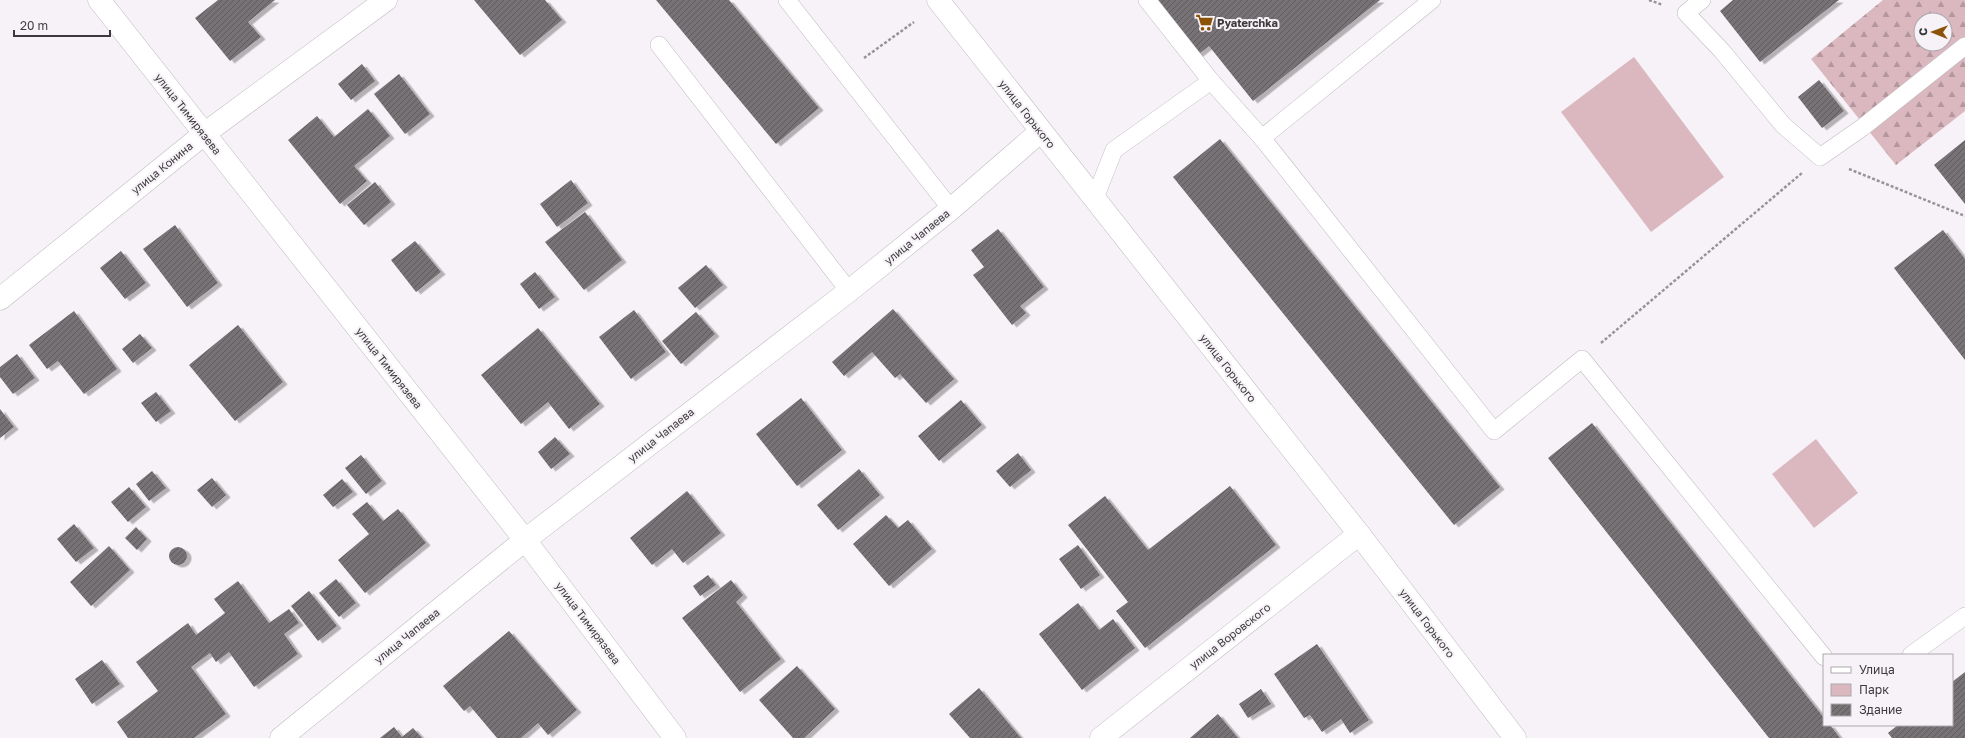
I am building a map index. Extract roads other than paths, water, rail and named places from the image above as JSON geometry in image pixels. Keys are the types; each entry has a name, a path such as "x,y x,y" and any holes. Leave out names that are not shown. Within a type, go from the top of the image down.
{"street":[{"name":"улица Тимирязева","path":"99,0 525,540 675,738"},
{"name":"улица Конина","path":"0,299 204,134 386,0"},
{"name":"улица Горького","path":"938,0 1359,534 1515,738"},
{"name":"улица Чапаева","path":"281,738 525,540 849,291 951,209 1041,131"},
{"name":"улица Воровского","path":"1101,738 1359,534"}],"lane":[{"path":"786,0 951,209"},
{"path":"1147,0 1211,81 1262,138 1494,431 1582,359 1823,656"},
{"path":"1262,138 1432,0"},
{"path":"1702,0 1686,13 1722,51 1783,125 1820,158 1863,127 1965,46"},
{"path":"659,44 849,291"},
{"path":"1095,198 1114,150 1211,81"},
{"path":"1912,654 1965,616"}],"place":[{"name":"Pyaterchka","path":"1204,23"}]}
